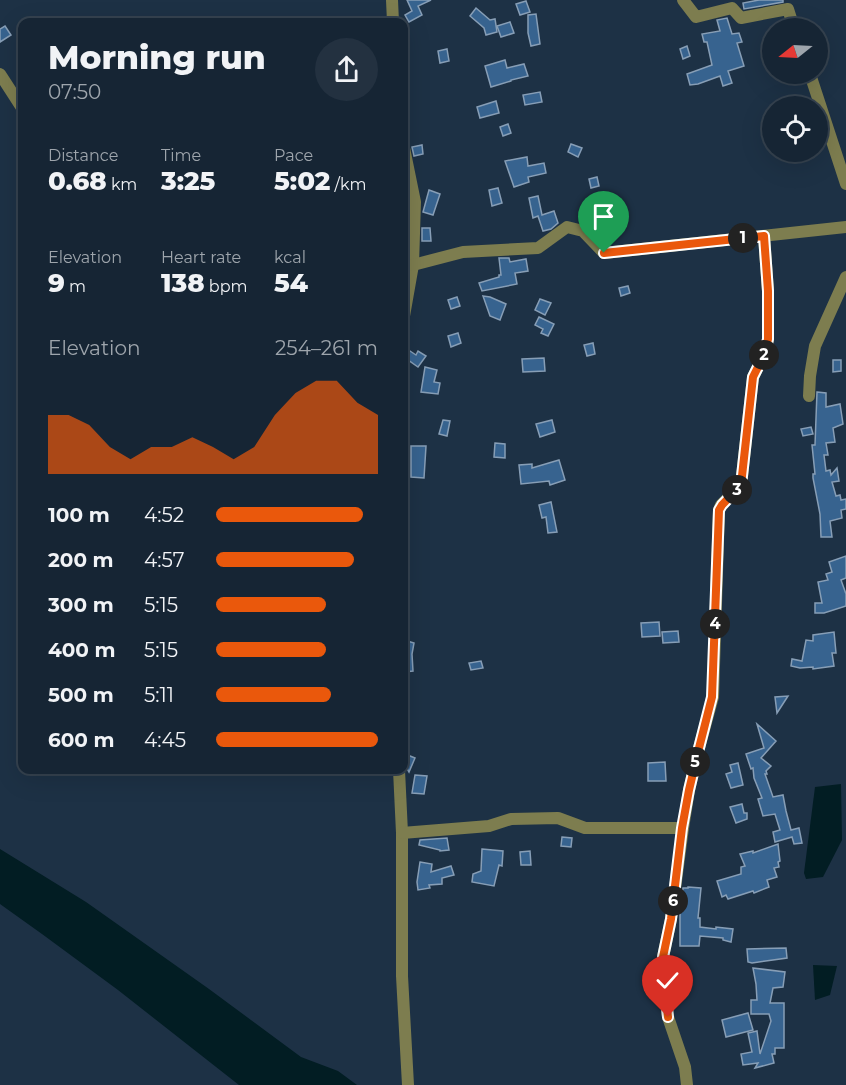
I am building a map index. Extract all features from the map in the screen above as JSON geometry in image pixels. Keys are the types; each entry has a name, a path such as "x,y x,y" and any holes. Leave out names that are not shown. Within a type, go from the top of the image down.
{"street":[{"path":"392,0 393,18"},
{"path":"682,0 696,17 732,8 741,18 788,9 791,18"},
{"path":"0,74 18,102"},
{"path":"813,84 846,184"},
{"path":"408,168 415,202 413,265 408,293"},
{"path":"413,265 463,252 538,249 567,227 583,231 604,253 846,227"},
{"path":"687,1085 687,1073 668,1017 663,957 671,919 682,828 712,697 719,510 741,485 753,377 765,353 768,339 768,291 764,236"},
{"path":"809,396 815,346 846,277"},
{"path":"399,774 402,833 402,976 408,1085"},
{"path":"402,833 489,826 511,819 558,818 585,828 682,828"}],"shaded area":[{"path":"841,784 842,840 823,877 806,879 804,873 815,787"},
{"path":"0,849 86,902 301,1057 338,1071 357,1085 239,1085 118,990 0,904"},
{"path":"813,965 837,966 830,995 815,1000"}],"building":[{"path":"407,0 431,0 418,6 422,15 409,22 405,15 412,11"},
{"path":"783,0 783,2 744,9 743,3"},
{"path":"526,1 530,12 520,15 516,4"},
{"path":"476,8 490,20 495,19 497,32 486,35 484,28 470,16"},
{"path":"536,14 540,44 531,46 528,15"},
{"path":"727,18 732,34 739,33 742,42 737,43 744,66 728,71 732,83 723,86 720,76 690,85 687,74 712,65 707,42 704,42 702,34 720,31 717,20"},
{"path":"510,22 514,33 501,37 497,26"},
{"path":"5,26 11,35 0,42 0,29"},
{"path":"687,46 690,56 683,59 680,49"},
{"path":"447,49 449,61 440,63 438,51"},
{"path":"505,60 507,68 524,64 528,76 491,87 485,66"},
{"path":"540,92 542,102 525,105 523,95"},
{"path":"496,101 499,113 480,118 477,107"},
{"path":"508,124 511,133 503,136 500,127"},
{"path":"571,144 582,148 578,157 568,152"},
{"path":"422,145 423,154 414,156 412,147"},
{"path":"527,157 528,166 544,163 546,173 528,177 529,182 514,187 505,161"},
{"path":"597,177 599,186 591,188 589,179"},
{"path":"498,188 502,203 492,206 489,190"},
{"path":"429,190 440,194 433,215 423,212"},
{"path":"538,196 542,215 554,211 558,223 551,229 543,231 538,216 533,218 529,198"},
{"path":"422,228 430,228 431,241 422,241"},
{"path":"499,258 509,258 510,262 526,259 528,271 515,273 517,284 482,291 479,283 501,275"},
{"path":"628,286 630,293 621,296 619,288"},
{"path":"483,296 506,304 500,320 490,316"},
{"path":"457,297 460,306 451,309 448,300"},
{"path":"540,299 551,303 545,315 535,310"},
{"path":"539,317 554,324 548,336 541,333 543,329 535,325"},
{"path":"458,333 461,343 451,347 448,336"},
{"path":"593,343 595,354 587,356 584,345"},
{"path":"408,350 416,355 418,351 426,356 418,367 408,360"},
{"path":"544,358 545,371 523,372 522,359"},
{"path":"833,360 841,360 841,371 833,372"},
{"path":"425,367 437,370 434,382 440,383 438,394 421,392"},
{"path":"817,392 826,393 826,407 840,404 843,424 833,428 835,442 826,443 828,455 824,455 826,471 830,470 831,475 837,468 839,481 832,482 836,496 840,495 841,500 846,499 846,509 841,510 842,518 830,521 832,537 821,537 820,514 813,478 815,474 812,445 815,445"},
{"path":"443,420 450,421 447,436 439,434"},
{"path":"552,420 555,432 540,437 536,424"},
{"path":"811,427 813,434 803,436 801,429"},
{"path":"495,443 505,444 505,458 494,457"},
{"path":"411,446 426,446 424,478 411,477"},
{"path":"559,460 565,480 550,485 549,481 521,484 519,465 532,464 532,468"},
{"path":"551,502 557,532 548,533 546,517 542,518 539,505"},
{"path":"846,556 846,578 841,580 846,594 846,606 824,613 815,613 815,603 822,603 818,582 828,580 826,574 832,572 829,562"},
{"path":"659,622 660,636 642,637 641,623"},
{"path":"678,631 679,642 663,643 662,632"},
{"path":"834,632 836,653 832,653 834,666 813,669 813,667 791,666 792,659 802,661 806,640 813,641 813,635"},
{"path":"408,641 414,643 413,671 408,672"},
{"path":"481,661 483,668 471,670 469,663"},
{"path":"788,696 777,713 775,697"},
{"path":"757,724 776,741 761,758 771,766 765,774 773,797 783,795 791,830 799,828 802,843 794,844 792,837 775,842 773,832 780,830 775,814 763,816 758,799 762,798 746,754 764,748"},
{"path":"408,755 415,758 409,772 408,770"},
{"path":"665,762 666,781 648,781 648,763"},
{"path":"738,763 743,785 731,788 726,774 732,772 730,765"},
{"path":"415,775 427,776 424,794 412,793"},
{"path":"742,804 744,813 747,813 747,819 736,823 730,807"},
{"path":"562,837 572,838 571,847 561,846"},
{"path":"447,838 449,850 440,851 419,845 420,840"},
{"path":"778,844 779,867 774,868 777,877 767,880 769,887 728,899 726,895 722,897 717,881 741,874 741,867 745,866 740,854 753,851 753,853"},
{"path":"482,849 503,851 502,866 499,865 494,886 472,882 473,874 481,871"},
{"path":"530,851 531,865 521,865 520,852"},
{"path":"420,862 432,864 431,872 451,866 454,875 442,878 442,884 429,885 430,888 418,890"},
{"path":"683,888 701,888 698,918 700,918 700,927 733,929 731,942 723,938 700,936 699,946 680,946"},
{"path":"786,948 787,958 748,962 747,949"},
{"path":"753,968 785,972 783,987 773,988 770,1003 784,1003 784,1048 775,1048 775,1054 772,1054 774,1063 755,1068 758,1063 743,1065 741,1054 752,1052 748,1033 757,1031 760,1054 771,1021 769,1014 751,1014 751,1000 757,1000"},
{"path":"748,1013 753,1030 726,1037 722,1020"}],"route":[{"path":"604,253 764,236 768,291 768,339 765,353 753,377 741,485 719,510 712,697 689,790 671,919 663,957 668,1017"}]}
